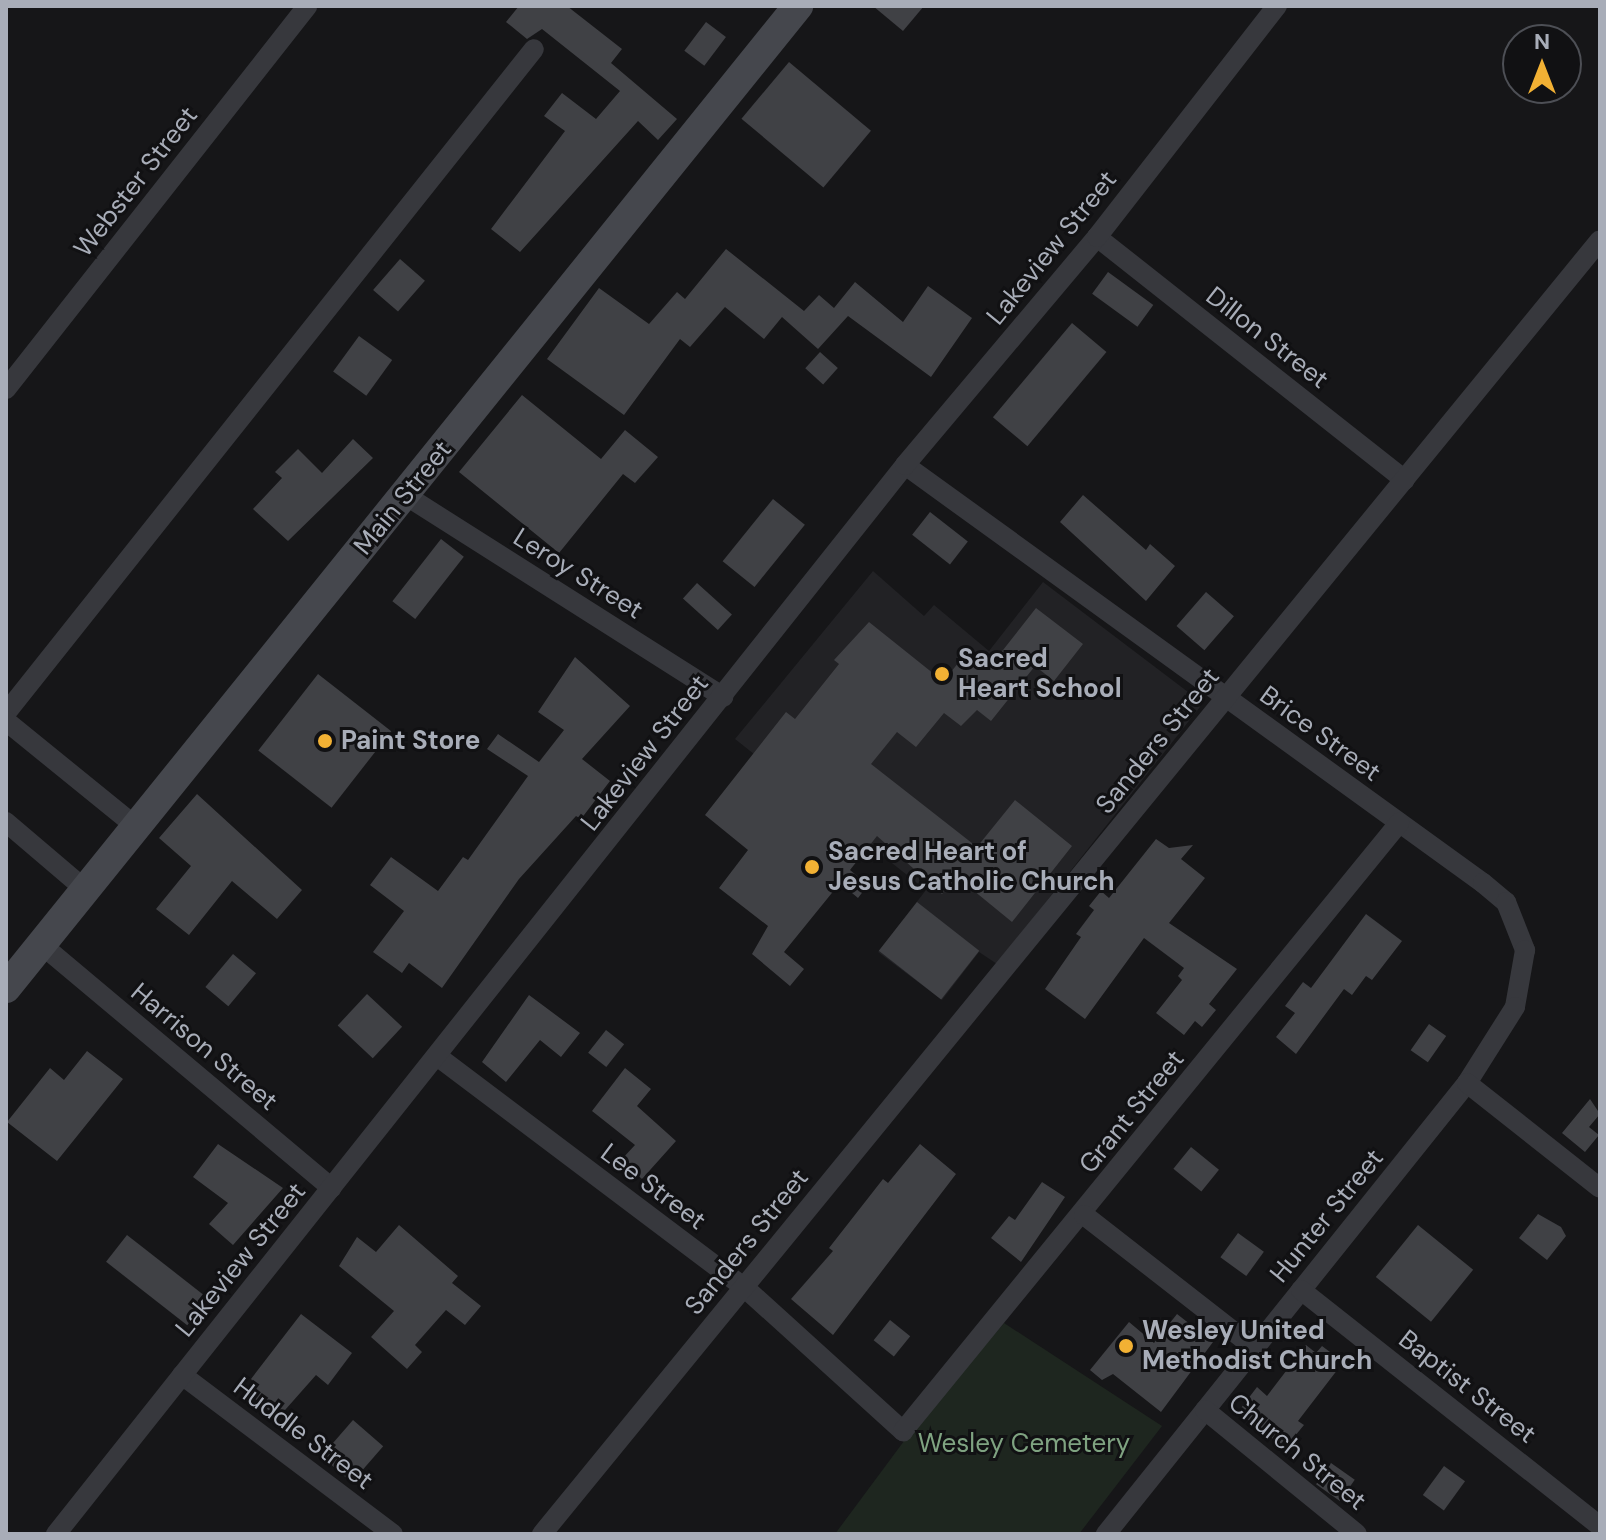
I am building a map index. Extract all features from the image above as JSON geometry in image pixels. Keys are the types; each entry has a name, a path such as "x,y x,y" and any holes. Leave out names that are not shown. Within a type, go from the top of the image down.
{"main road":[{"name":"Main Street","path":"6,988 134,825 405,495 790,9"}],"street":[{"name":"Webster Street","path":"6,389 307,6"},
{"name":"Lakeview Street","path":"56,1534 905,465 1097,237 1277,6"},
{"path":"6,713 534,49"},
{"name":"Dillon Street","path":"1097,237 1405,480"},
{"name":"Sanders Street","path":"542,1534 1600,240"},
{"name":"Brice Street","path":"905,465 1506,902 1525,950"},
{"name":"Leroy Street","path":"405,495 723,697"},
{"path":"6,721 134,825"},
{"path":"6,822 86,890"},
{"name":"Grant Street","path":"903,1431 1084,1215 1399,823"},
{"name":"Harrison Street","path":"42,945 332,1188"},
{"name":"Hunter Street","path":"1106,1534 1467,1083 1515,1007 1525,950"},
{"name":"Lee Street","path":"437,1056 744,1287 903,1431"},
{"path":"1467,1083 1600,1188"},
{"path":"1084,1215 1255,1348"},
{"name":"Baptist Street","path":"1301,1290 1600,1526"},
{"name":"Huddle Street","path":"182,1375 393,1534"},
{"name":"Church Street","path":"1205,1410 1357,1534"}],"shaded area":[{"path":"873,571 924,616 934,605 989,651 1043,582 1192,695 1200,707 997,964 979,952 942,1000 878,952 926,890 735,739"}],"green space":[{"name":"Wesley Cemetery","path":"1004,1323 1162,1426 1079,1534 835,1534 907,1437"}],"building":[{"path":"519,6 567,6 622,49 611,63 677,119 658,140 638,121 520,252 491,229 565,131 544,116 562,93 596,119 620,91 542,29 527,39 506,22"},
{"path":"873,6 924,6 903,31"},
{"path":"706,22 726,37 704,66 684,51"},
{"path":"789,62 871,131 823,187 741,119"},
{"path":"726,249 804,311 819,295 834,308 855,282 903,322 928,286 972,318 931,377 848,316 818,349 782,317 764,339 725,307 690,347 680,339 624,415 547,359 599,288 649,324 677,292 685,299"},
{"path":"400,259 425,281 398,312 373,290"},
{"path":"1108,272 1153,305 1137,327 1092,294"},
{"path":"1072,323 1106,352 1027,446 993,417"},
{"path":"359,336 392,360 366,396 333,372"},
{"path":"820,352 838,368 823,384 805,368"},
{"path":"522,395 601,459 625,430 658,457 635,483 623,474 559,553 459,472"},
{"path":"353,439 373,458 288,541 253,509 282,478 275,472 298,449 322,473"},
{"path":"1083,495 1146,550 1150,544 1175,566 1146,601 1060,522"},
{"path":"773,499 805,525 755,587 723,561"},
{"path":"930,512 968,542 950,564 912,535"},
{"path":"441,539 464,557 415,619 392,601"},
{"path":"697,583 732,614 718,630 683,599"},
{"path":"1206,592 1234,616 1204,650 1176,626"},
{"path":"1036,608 1083,644 1054,681 1035,666 991,721 977,710 961,726 944,713 916,747 897,732 871,764 977,847 1015,800 1072,846 1012,922 957,877 942,894 877,836 850,870 868,885 858,898 840,883 784,952 804,969 790,986 752,954 768,926 719,888 748,850 705,815 786,712 795,719 839,664 834,660 869,622 939,678 946,678 968,651 992,664"},
{"path":"575,657 630,706 582,759 610,781 581,819 576,816 519,879 442,988 409,963 402,973 373,952 404,911 370,885 391,857 438,891 463,857 468,860 528,776 487,749 498,734 539,762 564,730 538,712"},
{"name":"Paint Store","path":"318,674 391,731 332,808 258,750"},
{"path":"197,794 302,890 277,919 232,881 189,935 156,909 191,866 159,838"},
{"path":"1156,839 1169,848 1193,845 1181,859 1205,878 1169,923 1237,969 1209,1004 1216,1010 1202,1027 1195,1021 1184,1035 1156,1013 1182,980 1178,976 1184,968 1144,938 1085,1019 1045,989 1081,937 1076,934 1094,910 1089,906 1101,891 1109,898"},
{"path":"917,902 979,951 941,999 879,951"},
{"path":"1366,914 1402,941 1372,980 1366,976 1352,995 1344,989 1296,1054 1276,1037 1295,1013 1285,1006 1303,982 1311,988"},
{"path":"233,954 256,973 228,1006 205,987"},
{"path":"367,994 402,1027 373,1058 338,1025"},
{"path":"529,995 580,1033 561,1057 540,1040 506,1082 482,1062"},
{"path":"1429,1024 1446,1036 1428,1062 1411,1050"},
{"path":"606,1030 624,1044 606,1067 588,1053"},
{"path":"87,1051 123,1079 57,1161 7,1122 50,1068 64,1080"},
{"path":"625,1068 651,1089 637,1106 676,1141 642,1179 621,1160 635,1145 592,1111"},
{"path":"1590,1099 1600,1114 1589,1127 1599,1135 1585,1152 1562,1133"},
{"path":"218,1144 283,1188 233,1245 209,1224 228,1203 193,1177"},
{"path":"920,1144 956,1174 833,1335 791,1299 833,1251 829,1248 883,1179 888,1183"},
{"path":"1191,1147 1219,1170 1201,1191 1173,1169"},
{"path":"1042,1182 1065,1197 1021,1262 991,1238 1009,1216 1015,1220"},
{"path":"1538,1214 1561,1227 1566,1236 1547,1260 1519,1238"},
{"path":"399,1225 458,1276 452,1283 481,1306 465,1325 446,1310 415,1345 422,1352 407,1369 371,1337 394,1311 339,1266 357,1237 376,1252"},
{"path":"1418,1225 1473,1270 1431,1322 1376,1277"},
{"path":"1238,1233 1264,1252 1246,1276 1220,1257"},
{"path":"127,1235 208,1298 187,1325 106,1262"},
{"path":"301,1314 352,1353 328,1385 316,1375 278,1418 248,1393 256,1384 251,1379"},
{"path":"1177,1314 1213,1342 1161,1412 1113,1374 1102,1380 1090,1370 1129,1322 1154,1343"},
{"path":"890,1320 910,1336 894,1357 874,1340"},
{"path":"1306,1345 1316,1353 1322,1346 1334,1355 1330,1363 1338,1369 1298,1421 1304,1425 1285,1448 1238,1412 1257,1387 1267,1396"},
{"path":"353,1420 383,1446 352,1482 322,1456"},
{"path":"1331,1463 1355,1480 1340,1501 1316,1484"},
{"path":"1444,1466 1465,1481 1444,1510 1423,1495"}],"place":[{"name":"Sacred Heart School","path":"942,674"},
{"name":"Paint Store","path":"325,741"},
{"name":"Sacred Heart of Jesus Catholic Church","path":"812,867"},
{"name":"Wesley United Methodist Church","path":"1126,1346"}]}
